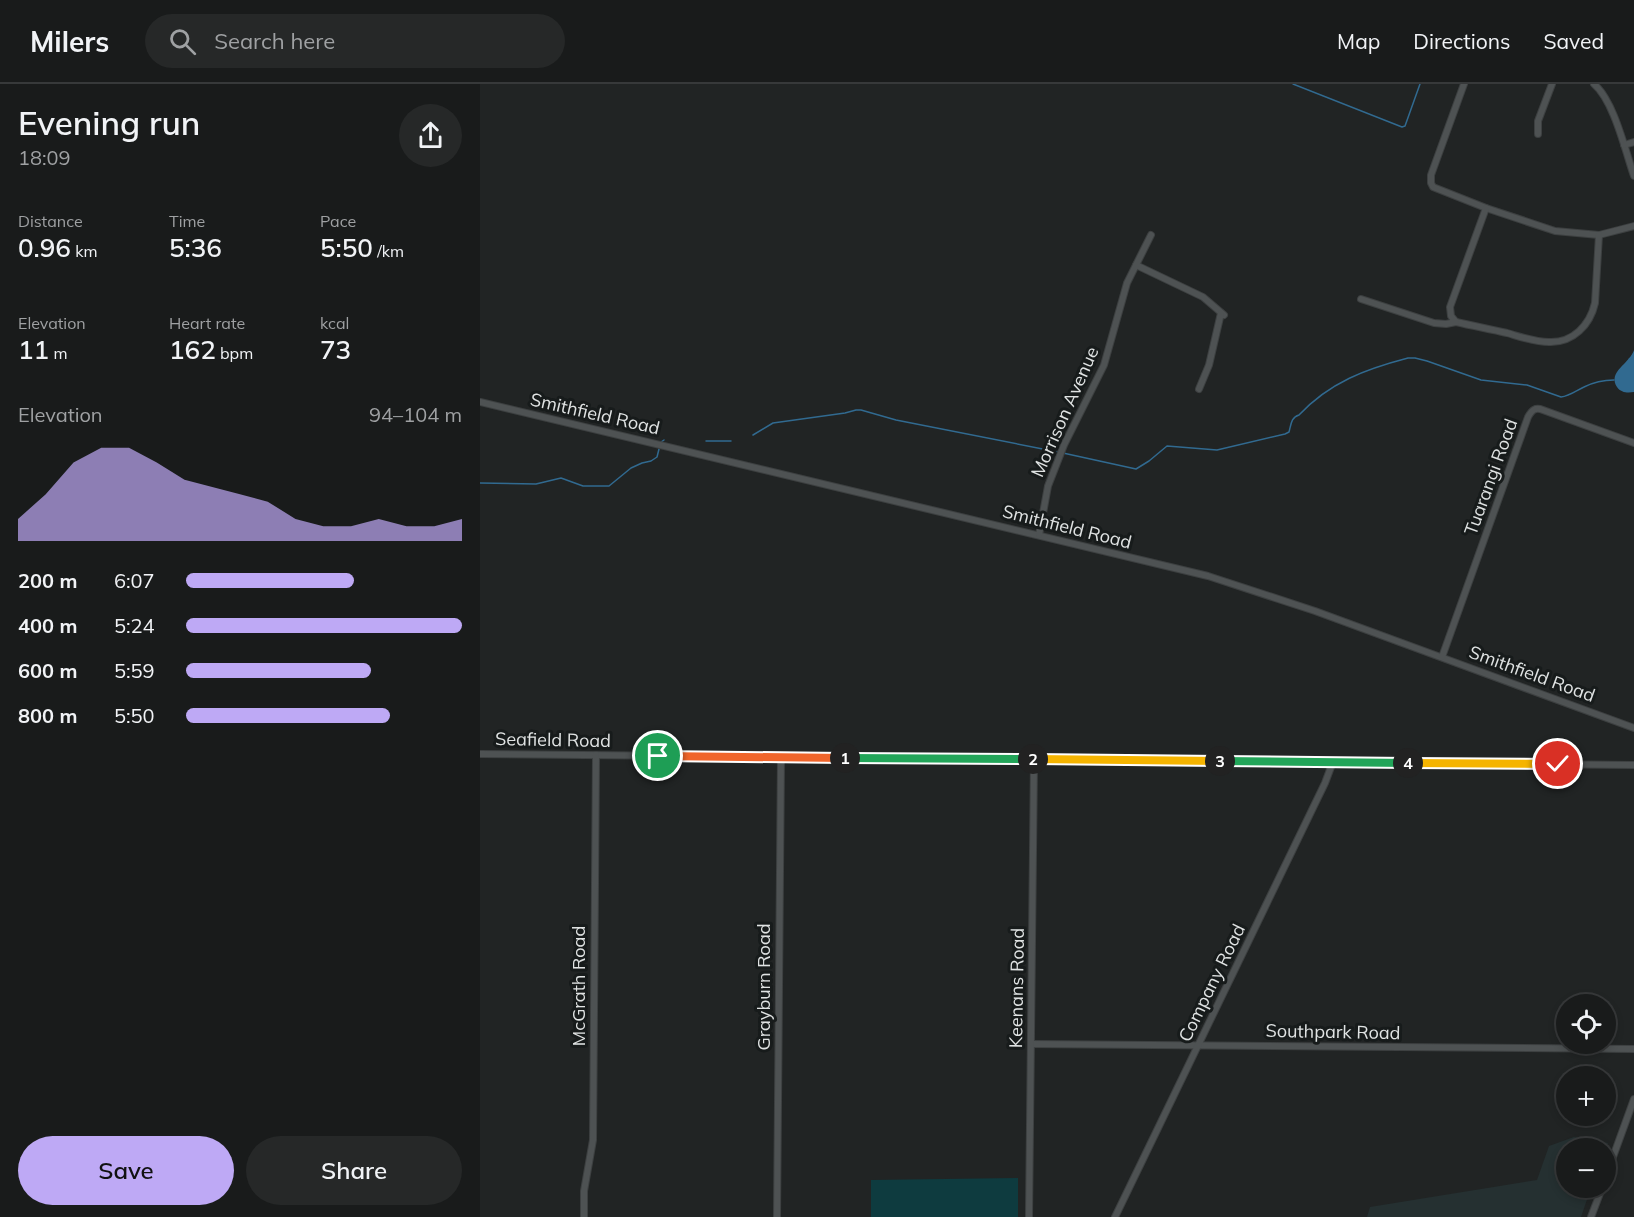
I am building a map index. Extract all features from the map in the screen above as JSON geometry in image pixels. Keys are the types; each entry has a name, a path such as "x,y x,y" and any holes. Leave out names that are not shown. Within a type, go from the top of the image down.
{"street":[{"path":"1464,84 1431,175 1433,187 1555,231 1599,235 1634,226"},
{"path":"1538,134 1538,121 1552,84"},
{"path":"1594,84 1608,101 1634,176"},
{"path":"1624,145 1634,142"},
{"path":"1456,322 1450,307 1486,208"},
{"name":"Morrison Avenue","path":"1040,535 1048,486 1064,445 1104,365 1127,283 1151,235"},
{"path":"1360,299 1434,323 1456,322 1545,342 1561,341 1576,334 1587,323 1593,311 1599,235"},
{"path":"1136,265 1203,297 1222,314 1209,365 1199,389"},
{"name":"Smithfield Road","path":"480,402 1040,535 1235,584 1634,728"},
{"name":"Tuarangi Road","path":"1442,657 1532,410 1537,408 1544,410 1634,443"},
{"name":"Seafield Road","path":"480,754 1634,765"},
{"name":"McGrath Road","path":"584,1217 584,1191 593,1140 596,755"},
{"name":"Grayburn Road","path":"777,1217 781,757"},
{"name":"Keenans Road","path":"1029,1217 1034,759"},
{"name":"Company Road","path":"1115,1217 1324,783 1331,762"},
{"name":"Southpark Road","path":"1031,1044 1634,1049"},
{"path":"1616,1149 1634,1099"},
{"path":"1592,1217 1599,1198"}],"shaded area":[{"path":"1556,1143 1556,1198 1588,1198 1581,1217 1367,1217 1370,1207 1537,1180 1549,1146"},
{"path":"1018,1178 1018,1217 871,1217 871,1180"}],"water":[{"path":"1634,350 1634,392 1625,392 1617,387 1615,378"}],"waterway":[{"path":"1293,84 1402,127 1405,126 1420,84"},
{"path":"1063,453 1136,469 1167,446 1217,450 1285,434 1289,432 1294,418 1336,385 1363,372 1408,358 1427,361 1481,380 1527,385 1561,397 1595,383 1614,380"},
{"path":"753,435 773,423 861,410 896,420 1058,452"},
{"path":"706,441 731,441"},
{"path":"480,483 536,484 561,478 583,486 609,486 631,468 657,457 659,449"}],"route":[{"path":"658,756 1558,764"}]}
